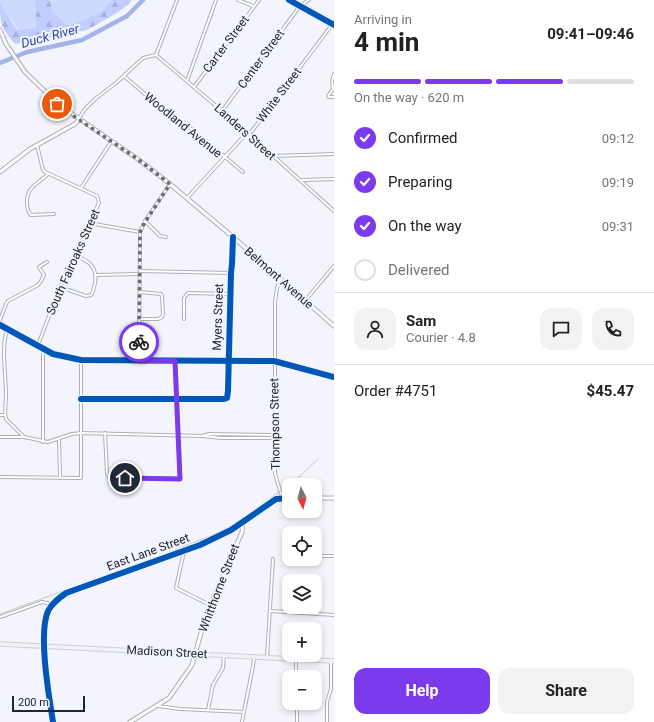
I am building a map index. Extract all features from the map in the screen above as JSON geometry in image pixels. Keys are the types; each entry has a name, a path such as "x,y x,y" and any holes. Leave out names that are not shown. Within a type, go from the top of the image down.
{"main road":[{"path":"289,0 333,24"},
{"name":"Belmont Avenue","path":"0,30 16,60 36,84 65,110 139,160 170,184 334,326"},
{"path":"0,325 44,350 63,357 81,360 274,361 334,377"},
{"name":"Madison Street","path":"0,644 282,658"},
{"name":"Madison Street","path":"322,660 333,661"}],"street":[{"path":"0,172 37,145 75,124 85,109 95,99 124,76 143,58 156,55 176,0"},
{"path":"187,81 216,0"},
{"path":"238,0 254,7"},
{"name":"Carter Street","path":"194,87 259,0"},
{"name":"Center Street","path":"222,111 300,6 309,0"},
{"name":"White Street","path":"187,198 248,133 252,131 333,24"},
{"name":"Landers Street","path":"156,55 248,133 271,156 334,211"},
{"path":"334,74 332,81 334,88 328,96 334,97"},
{"name":"Woodland Avenue","path":"124,76 160,108 183,122 224,158 243,172"},
{"path":"37,145 43,170 48,174 81,188 111,142"},
{"path":"271,156 334,154"},
{"path":"48,174 28,191 26,199 27,206 31,214 54,214"},
{"path":"299,180 334,179"},
{"path":"139,361 140,232 170,184"},
{"name":"South Fairoaks Street","path":"37,346 60,287 99,203 97,196 81,188"},
{"path":"145,222 160,236 166,237"},
{"path":"89,223 140,232"},
{"name":"Myers Street","path":"176,398 226,398 228,391 233,237"},
{"path":"60,287 86,296 90,296 94,291 96,275 86,259 74,255"},
{"path":"0,320 8,301 41,281 44,275 39,267 47,262"},
{"path":"305,301 334,266"},
{"path":"140,271 231,273"},
{"path":"96,275 140,274"},
{"name":"Thompson Street","path":"280,279 275,302 274,438 275,474 282,498"},
{"path":"139,319 158,319 164,314 161,294 140,292"},
{"path":"184,319 184,298 188,293 230,294"},
{"path":"8,329 5,346 5,415 6,418 24,437"},
{"path":"43,442 44,350"},
{"path":"0,478 81,478 81,360"},
{"path":"105,433 107,474 109,478 180,479 175,361"},
{"path":"82,399 176,398"},
{"path":"0,415 5,415"},
{"path":"0,437 24,437 43,442 75,433 178,435 221,438 274,438"},
{"path":"202,436 209,434 274,435"},
{"path":"59,438 60,478"},
{"name":"East Lane Street","path":"0,617 42,602 52,604 66,594 215,538 231,530 276,499 282,498"},
{"path":"322,498 334,498"},
{"name":"Whitthorne Street","path":"130,722 169,698 188,673 196,654 210,606 242,532 243,521"},
{"path":"184,550 176,588 210,606"},
{"path":"322,556 334,556"},
{"path":"268,657 273,559"},
{"path":"52,604 48,610 45,622 44,646 53,722"},
{"path":"270,611 334,615"},
{"path":"208,710 214,685 223,668 224,655"},
{"path":"242,722 254,656"},
{"path":"327,722 327,702 331,689 333,661"},
{"path":"158,706 244,712"},
{"path":"297,710 297,722"}],"shaded area":[{"path":"0,0 35,0 36,28 18,30 0,3"},
{"path":"50,0 112,0 103,12 69,26 51,12"}],"green space":[{"path":"35,0 50,0 52,12 69,26 102,12 112,0 132,0 115,14 87,30 15,44 2,25 0,3 17,30 36,28"}],"waterway":[{"name":"Duck River","path":"0,63 27,52 82,40 127,16 143,0"}],"railway":[{"path":"0,614 215,534 233,525 297,479 318,459"}],"cycle path":[{"path":"289,0 334,25"},
{"path":"81,399 227,398 233,237"},
{"path":"0,325 53,354 81,360 274,361 334,377"},
{"path":"53,722 45,665 44,634 45,621 48,611 56,601 66,593 200,545 231,530 276,499 282,499"}],"way so far":[{"path":"57,104 139,160 170,184 141,227 140,232 139,342"}],"route":[{"path":"125,478 180,479 175,361 139,361 139,342"}]}
